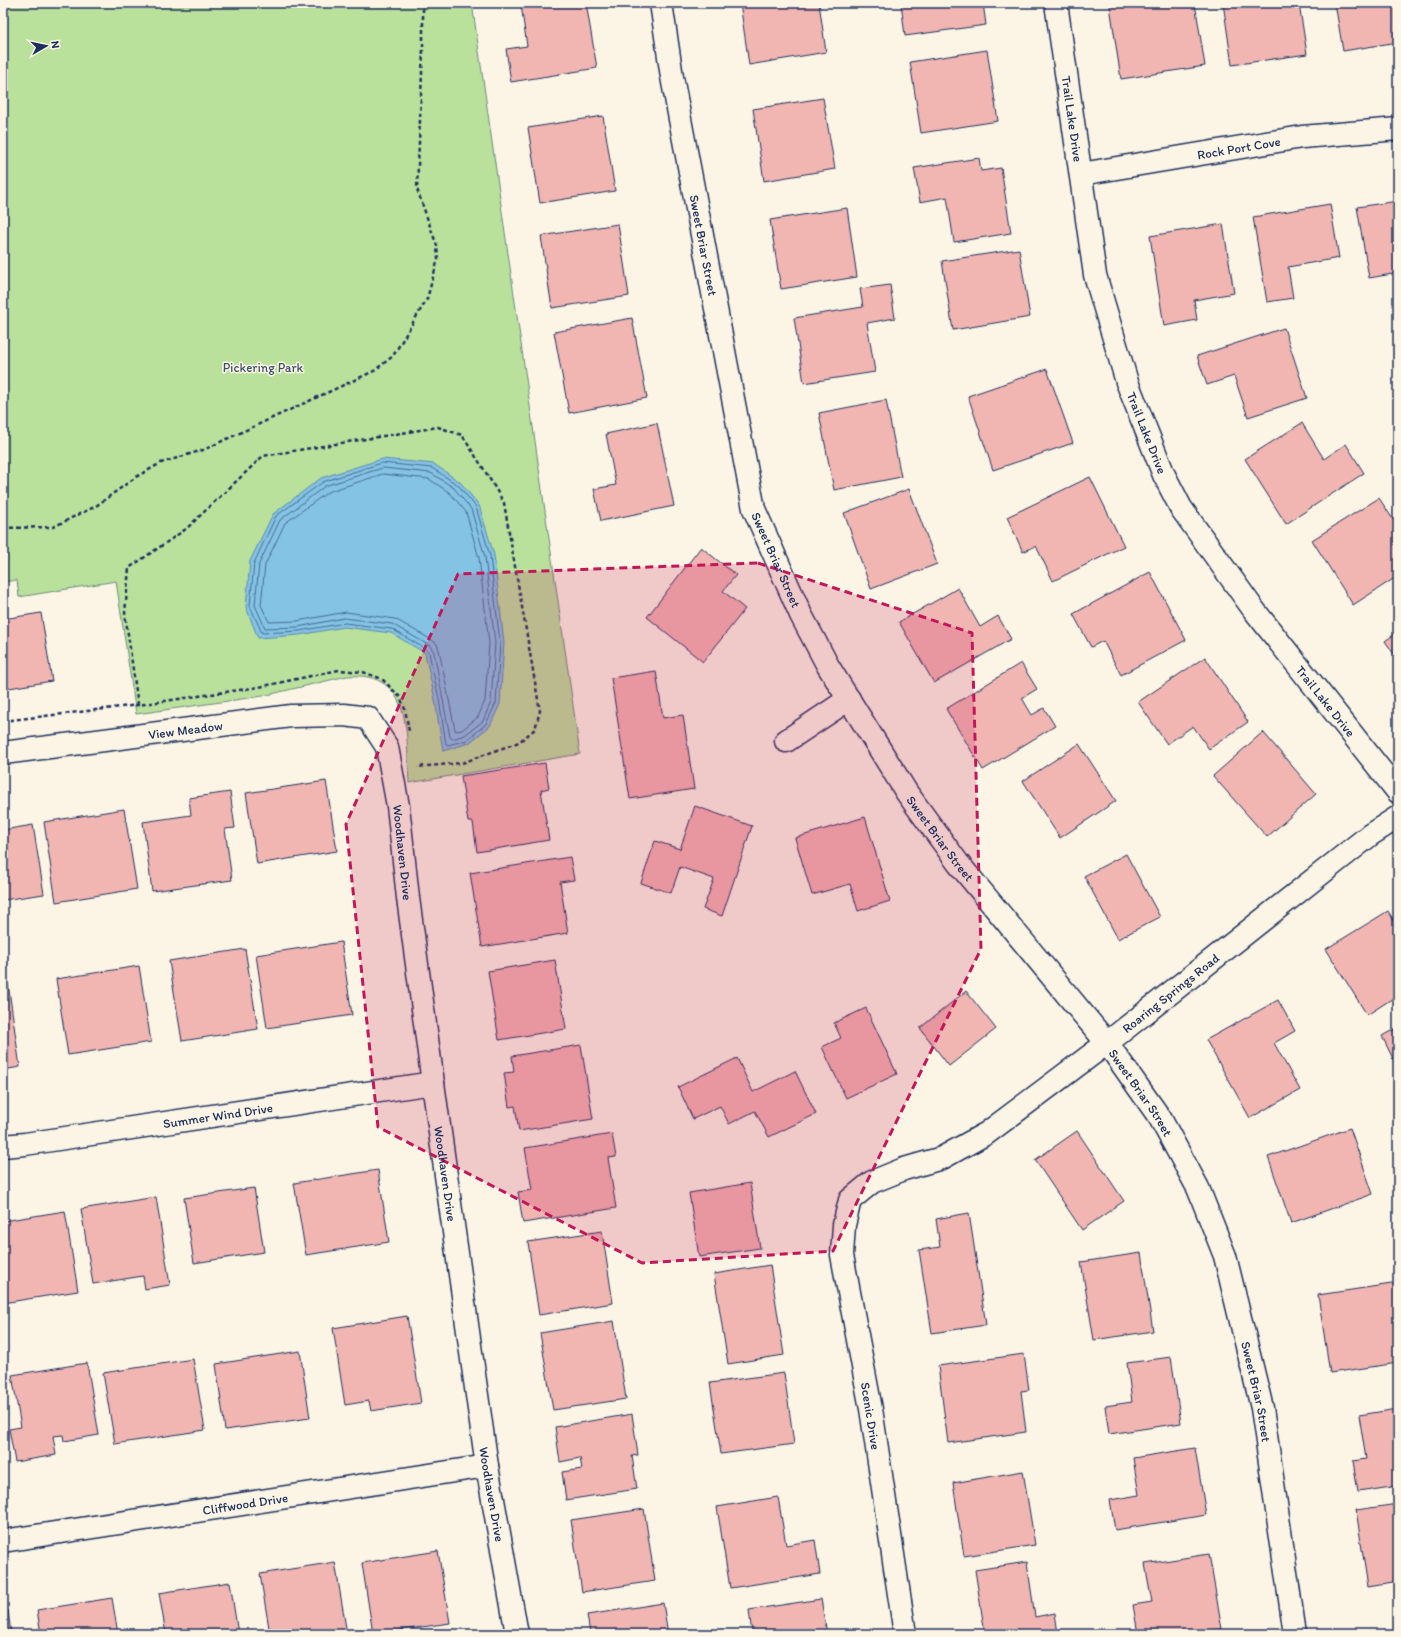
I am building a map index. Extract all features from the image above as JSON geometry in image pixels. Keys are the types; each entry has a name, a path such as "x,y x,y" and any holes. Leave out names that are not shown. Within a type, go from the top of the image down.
{"street":[{"name":"Sweet Briar Street","path":"661,3 672,77 754,509 801,615 828,666 907,793 958,863 1107,1043 1160,1118 1198,1188 1225,1256 1262,1408 1294,1634"},
{"name":"Trail Lake Drive","path":"1056,3 1095,276 1127,382 1164,475 1181,508 1254,610 1398,792"},
{"name":"Rock Port Cove","path":"1081,174 1302,136 1398,129"},
{"path":"786,741 849,699"},
{"name":"View Meadow","path":"3,753 291,716 344,715 368,718"},
{"name":"Woodhaven Drive","path":"368,718 387,747 398,806 408,898 487,1466 517,1634"},
{"name":"Roaring Springs Road","path":"850,1200 872,1182 904,1169 942,1158 987,1133 1107,1043 1370,835 1398,817"},
{"name":"Summer Wind Drive","path":"3,1146 25,1144 433,1083"},
{"name":"Scenic Drive","path":"850,1200 844,1226 842,1255 871,1409 905,1634"},
{"name":"Cliffwood Drive","path":"3,1542 487,1466"}],"path":[{"path":"3,528 53,528 96,506 136,477 161,463 203,450 353,381 374,371 392,356 427,299 438,259 437,246 417,188 423,49 423,3"},
{"path":"138,705 125,613 129,568 186,528 263,456 438,427 462,435 504,504 540,710 535,729 519,742 462,763 417,768"}],"highlighted area":[{"path":"758,563 972,633 981,949 833,1251 642,1263 378,1127 346,824 458,574"}],"green space":[{"name":"Pickering Park","path":"3,3 472,3 580,754 409,783 406,728 402,710 395,696 385,684 369,677 347,676 263,696 136,714 116,581 19,597 17,580 3,582"}],"water":[{"path":"382,459 434,464 460,482 479,505 494,555 504,643 500,704 490,726 469,743 443,751 435,700 425,653 391,633 344,627 299,635 258,638 246,607 250,561 273,514 321,478"}],"building":[{"path":"534,3 586,3 597,68 511,82 506,49 527,46 521,5"},
{"path":"740,3 819,3 826,52 749,65"},
{"path":"901,3 983,3 986,25 905,36"},
{"path":"1126,3 1195,3 1205,66 1121,79 1110,6"},
{"path":"1223,3 1299,3 1307,54 1232,65"},
{"path":"1335,3 1398,3 1398,42 1343,51"},
{"path":"987,50 998,121 921,133 910,62"},
{"path":"823,98 835,169 764,181 753,109"},
{"path":"603,116 615,191 540,203 528,128"},
{"path":"979,158 981,171 1001,168 1011,233 954,242 947,197 920,202 914,168"},
{"path":"1398,201 1398,273 1369,278 1357,207"},
{"path":"1330,204 1339,258 1288,267 1293,298 1267,302 1253,217"},
{"path":"847,208 857,277 781,289 770,220"},
{"path":"618,224 629,296 552,308 541,236"},
{"path":"1223,224 1234,293 1194,300 1197,320 1164,326 1150,236"},
{"path":"1019,249 1030,317 953,330 942,261"},
{"path":"890,285 895,318 867,323 875,372 804,383 794,318 863,307 860,289"},
{"path":"632,318 647,398 569,413 554,332"},
{"path":"1284,328 1307,398 1248,417 1234,376 1207,385 1197,356"},
{"path":"1047,369 1073,443 993,470 968,396"},
{"path":"886,400 901,477 834,490 819,413"},
{"path":"657,423 674,506 601,521 594,489 616,485 606,434"},
{"path":"1302,423 1324,459 1346,444 1364,473 1286,524 1245,459"},
{"path":"1090,477 1124,546 1053,581 1036,546 1023,552 1007,517"},
{"path":"909,489 937,564 871,589 844,513"},
{"path":"1379,498 1398,527 1398,576 1353,605 1312,540"},
{"path":"701,547 736,575 723,591 745,609 703,662 647,617"},
{"path":"1150,572 1186,640 1121,675 1103,641 1091,647 1073,614"},
{"path":"958,588 980,627 998,616 1011,639 934,683 899,622"},
{"path":"41,613 52,681 3,689 3,619"},
{"path":"1398,632 1398,660 1385,641"},
{"path":"1205,657 1248,722 1209,749 1193,726 1167,744 1138,702"},
{"path":"1021,663 1037,689 1022,698 1032,715 1044,708 1055,726 983,770 946,709"},
{"path":"656,671 663,718 683,715 694,789 630,799 611,678"},
{"path":"1263,732 1316,794 1267,837 1213,776"},
{"path":"1079,744 1116,801 1060,838 1023,781"},
{"path":"545,763 549,788 541,790 549,840 477,852 473,822 468,822 461,776"},
{"path":"326,781 337,851 257,864 246,793"},
{"path":"230,792 235,828 225,829 232,880 152,891 143,822 191,815 189,798"},
{"path":"695,806 752,826 722,916 703,909 714,879 680,867 671,893 641,883 655,841 680,849"},
{"path":"124,809 137,889 56,902 44,822"},
{"path":"865,817 890,901 858,911 850,884 812,895 795,838"},
{"path":"33,825 44,894 3,900 3,830"},
{"path":"1126,854 1160,917 1118,939 1084,876"},
{"path":"570,857 574,880 560,882 568,933 482,947 470,873"},
{"path":"1388,911 1398,927 1398,995 1367,1015 1326,949"},
{"path":"341,942 352,1015 267,1028 256,955"},
{"path":"245,949 258,1029 182,1041 169,961"},
{"path":"555,960 566,1029 499,1040 488,971"},
{"path":"139,966 151,1042 68,1055 56,979"},
{"path":"8,983 20,1067 3,1070 3,984"},
{"path":"966,991 996,1029 949,1066 920,1028"},
{"path":"1278,1000 1295,1031 1274,1043 1300,1090 1250,1118 1206,1040"},
{"path":"866,1008 897,1074 846,1098 822,1047 841,1038 834,1023"},
{"path":"1398,1027 1398,1069 1382,1036"},
{"path":"581,1045 593,1119 519,1131 515,1106 509,1107 504,1073 514,1072 512,1056"},
{"path":"737,1058 753,1092 795,1071 816,1114 769,1137 755,1111 729,1124 720,1106 693,1119 678,1087"},
{"path":"1350,1128 1373,1194 1291,1223 1268,1157"},
{"path":"1077,1131 1124,1201 1082,1230 1035,1160"},
{"path":"612,1134 616,1157 608,1158 616,1208 523,1223 518,1192 532,1190 525,1148"},
{"path":"378,1170 389,1242 306,1255 294,1183"},
{"path":"750,1183 760,1248 699,1257 689,1193"},
{"path":"254,1188 264,1252 194,1263 184,1198"},
{"path":"156,1197 170,1285 145,1289 143,1276 93,1284 81,1209"},
{"path":"65,1211 78,1291 3,1303 3,1221"},
{"path":"969,1213 986,1325 932,1333 919,1250 940,1247 936,1219"},
{"path":"602,1231 613,1303 539,1315 528,1242"},
{"path":"1141,1253 1153,1331 1094,1340 1081,1262"},
{"path":"770,1265 784,1355 728,1364 714,1274"},
{"path":"1398,1283 1398,1363 1330,1373 1318,1295"},
{"path":"407,1316 421,1403 371,1411 369,1401 345,1405 333,1328"},
{"path":"614,1321 626,1399 553,1410 540,1333"},
{"path":"300,1351 310,1418 225,1430 216,1364"},
{"path":"1024,1354 1029,1390 1021,1391 1026,1432 948,1443 938,1366"},
{"path":"1171,1357 1181,1423 1109,1434 1105,1406 1132,1402 1127,1363"},
{"path":"193,1359 205,1430 115,1444 103,1373"},
{"path":"87,1363 99,1435 64,1441 63,1435 53,1436 56,1455 15,1462 9,1429 21,1427 12,1375"},
{"path":"784,1373 794,1444 721,1454 710,1383"},
{"path":"1398,1409 1398,1486 1358,1492 1353,1461 1366,1459 1359,1415"},
{"path":"632,1414 638,1455 632,1456 637,1489 566,1500 562,1472 582,1469 580,1458 560,1462 555,1427"},
{"path":"1195,1448 1206,1515 1115,1530 1110,1500 1139,1495 1133,1458"},
{"path":"1023,1471 1035,1545 964,1556 953,1483"},
{"path":"778,1497 786,1545 815,1540 820,1574 730,1588 717,1507"},
{"path":"1398,1504 1398,1582 1368,1587 1356,1510"},
{"path":"644,1509 655,1581 582,1592 571,1520"},
{"path":"438,1551 450,1623 373,1634 362,1563"},
{"path":"1209,1554 1222,1629 1189,1634 1138,1634 1133,1605 1152,1602 1145,1564"},
{"path":"335,1562 347,1634 270,1634 260,1574"},
{"path":"1027,1562 1035,1617 1055,1613 1058,1634 985,1634 975,1570"},
{"path":"230,1582 238,1634 166,1634 159,1593"},
{"path":"112,1598 118,1634 41,1634 37,1610"},
{"path":"821,1599 827,1634 752,1634 749,1610"},
{"path":"663,1603 668,1634 590,1634 587,1615"},
{"path":"8,1610 11,1634 3,1634 3,1611"}]}
